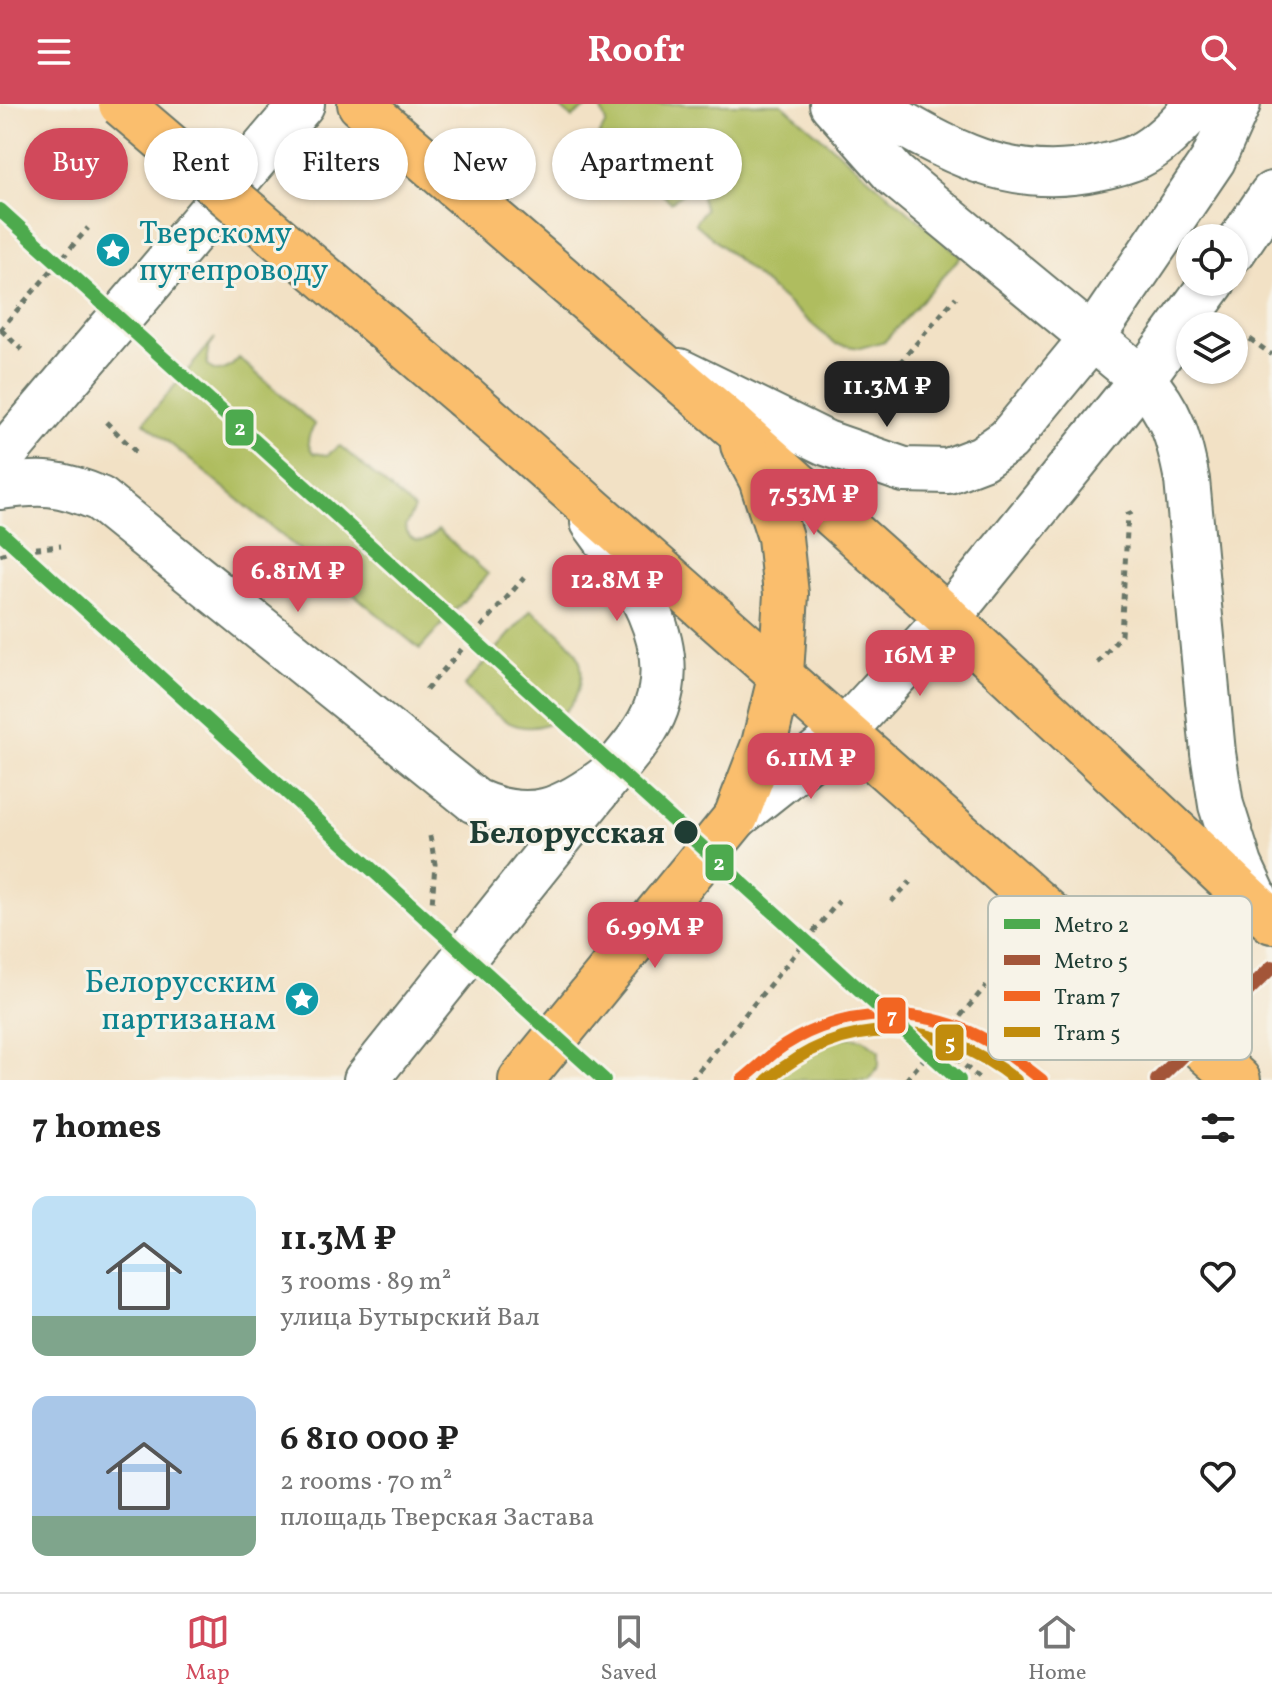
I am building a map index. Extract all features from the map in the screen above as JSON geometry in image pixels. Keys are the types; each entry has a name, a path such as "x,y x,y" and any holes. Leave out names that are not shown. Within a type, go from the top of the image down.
{"main road":[{"path":"121,104 563,482 1029,896"},
{"path":"360,104 662,363 948,618 1246,896"},
{"path":"521,1080 736,817 764,744 781,674 786,594 780,537 761,479 732,425"},
{"path":"1252,902 1267,916"},
{"path":"1215,1060 1238,1080"}],"street":[{"path":"0,459 302,104"},
{"path":"832,104 895,175 1142,379 1166,409 1179,436 1187,480 1213,753 1221,805 1240,865 1267,916"},
{"path":"869,104 962,156 996,168 1039,174 1074,173 1140,156 1175,129 1198,104"},
{"path":"662,363 826,443 904,470 948,471 982,458 1008,440 1092,338 1213,160 1238,104"},
{"path":"1248,229 1272,194"},
{"path":"736,817 843,732 948,618 1142,379 1203,296"},
{"path":"0,487 37,482 71,486 100,499 475,801 501,813 528,814 551,810 570,802 610,775"},
{"path":"366,1080 639,738 655,710 662,670 659,642 651,615 628,569 563,482"}],"path":[{"path":"0,210 58,264"},
{"path":"29,356 0,330 88,228"},
{"path":"892,372 959,293"},
{"path":"1250,339 1272,355"},
{"path":"98,414 139,455"},
{"path":"1098,663 1121,635 1128,514 1138,509"},
{"path":"425,691 524,578"},
{"path":"428,830 435,864 435,884 429,913"},
{"path":"891,902 910,882"},
{"path":"691,1080 839,901"},
{"path":"906,1080 986,986"},
{"path":"938,1042 981,1080"}],"green space":[{"path":"556,104 782,104 961,256 885,341 860,348 835,344 695,223 705,209 702,200 742,200 742,128 603,128 606,123 601,110 593,108 585,109 572,118"},
{"path":"215,338 207,357 211,369 223,370 239,358 315,425 308,439 313,453 327,455 340,446 414,509 405,527 411,537 424,540 438,530 488,574 420,649 144,422"},
{"path":"531,610 567,640 581,666 581,680 570,706 547,724 533,727 518,726 503,719 464,686"},
{"path":"849,1037 863,1039 879,1051 879,1066 868,1080 762,1080 802,1051"}],"metro line":[{"name":"2","path":"0,210 959,1080"},
{"name":"2","path":"0,532 604,1080"},
{"name":"5","path":"1252,987 1272,967"},
{"name":"5","path":"1157,1080 1177,1060"}],"tram line":[{"name":"7","path":"742,1080 797,1038 845,1020 870,1016 896,1015 946,1023 988,1042"},
{"name":"5","path":"767,1080 797,1058 828,1043 859,1034 891,1031 923,1035 954,1044 986,1059 1016,1080"},
{"name":"7","path":"1016,1060 1042,1080"}],"place":[{"name":"Тверскому путепроводу","path":"113,250"},
{"name":"Белорусская","path":"686,832"},
{"name":"Белорусским партизанам","path":"302,999"}]}
